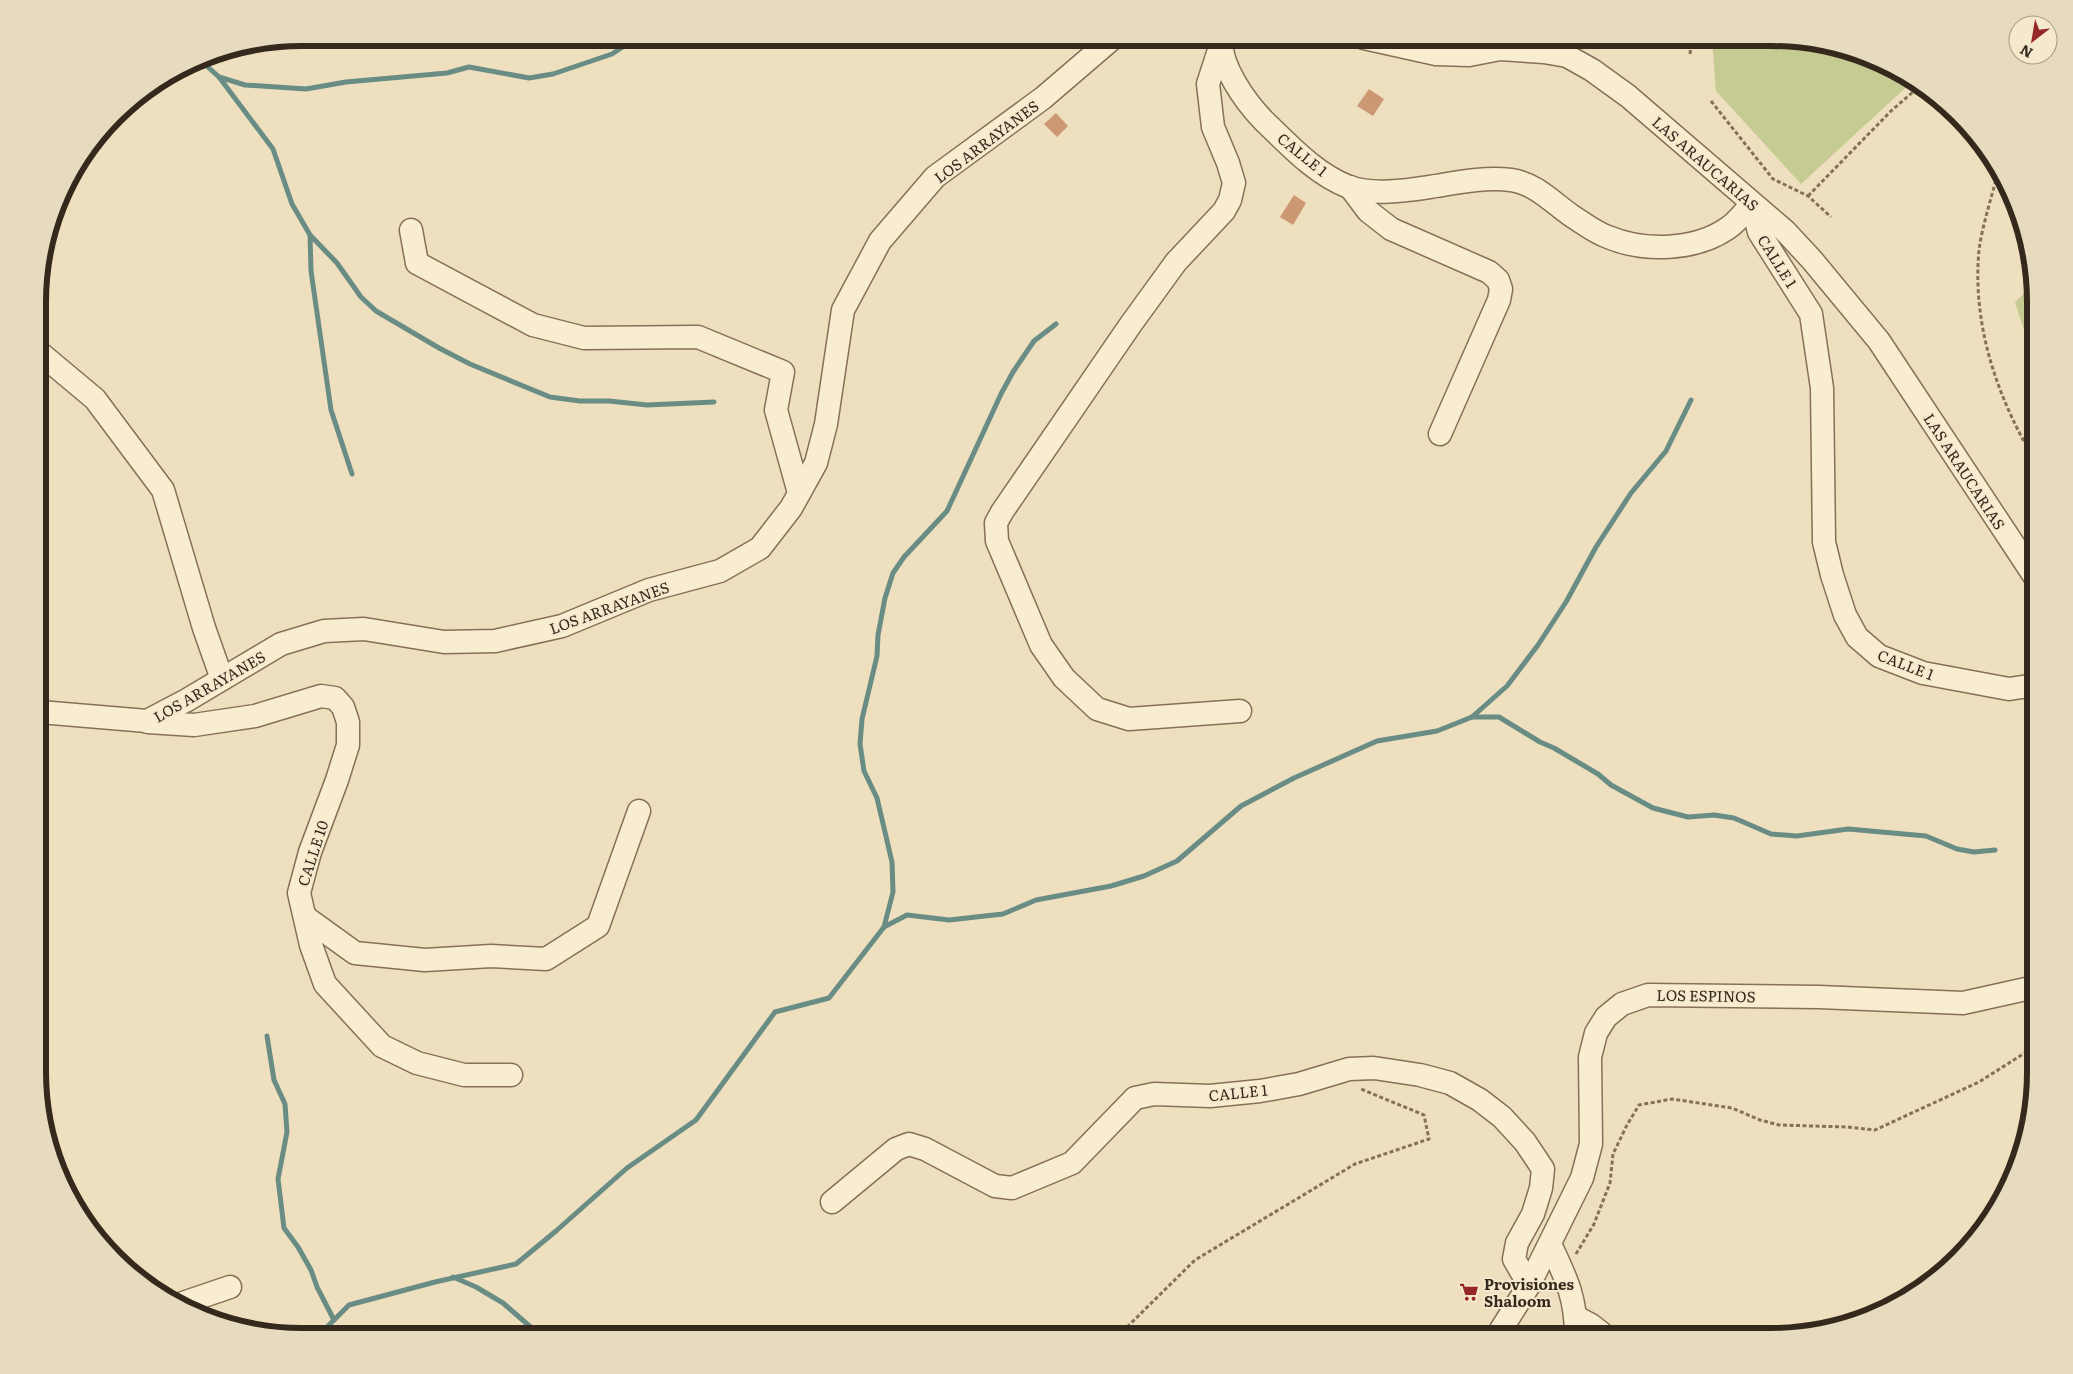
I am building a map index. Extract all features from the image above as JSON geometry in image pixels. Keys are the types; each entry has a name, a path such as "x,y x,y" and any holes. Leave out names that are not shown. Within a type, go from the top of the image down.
{"street":[{"name":"LOS ARRAYANES","path":"46,713 146,721 187,700 281,644 324,631 364,629 444,642 461,642 495,641 562,626 649,590 720,572 760,548 791,508 816,462 826,424 843,310 880,241 935,177 1043,98 1105,46"},
{"path":"1219,46 1208,84 1213,127 1234,183 1230,200 1224,211 1176,262 1120,339 996,523 997,541 1041,645 1064,678 1098,709 1130,720 1240,711"},
{"name":"CALLE 1","path":"1222,46 1231,77 1250,107 1318,169 1350,187 1377,191 1416,189 1484,179 1513,180 1539,191 1572,216 1607,237 1636,245 1668,247 1696,244 1728,228 1752,204"},
{"name":"LAS ARAUCARIAS","path":"1400,46 1436,54 1469,55 1500,49 1544,52 1566,56 1592,70 1628,96 1785,231 1812,260 1879,341 2027,565"},
{"path":"1350,187 1368,212 1391,229 1489,272 1498,280 1502,289 1496,311 1440,434"},
{"name":"CALLE 1","path":"1752,204 1759,232 1811,314 1822,388 1824,542 1845,615 1857,637 1878,656 1923,673 2009,689 2027,687"},
{"path":"411,230 417,263 533,325 584,338 698,337 783,372 776,410 799,493"},
{"path":"46,358 95,399 163,490 204,628 222,679"},
{"name":"CALLE 10","path":"146,721 194,725 254,716 321,696 334,698 343,707 348,722 348,745 338,780 310,852 299,893 311,945 325,984 382,1046 417,1063 464,1075 511,1075"},
{"path":"305,917 355,953 425,960 491,956 546,959 598,926 639,812"},
{"name":"LOS ESPINOS","path":"1502,1328 1529,1285 1582,1178 1591,1144 1590,1057 1596,1033 1606,1017 1622,1004 1648,994 1819,997 1963,1003 2027,989"},
{"name":"CALLE 1","path":"832,1202 896,1149 909,1144 925,1149 995,1186 1012,1188 1072,1163 1135,1098 1154,1094 1210,1096 1260,1090 1299,1084 1326,1074 1374,1068 1420,1075 1450,1083 1480,1100 1502,1117 1525,1142 1543,1169 1541,1188 1533,1214 1517,1243 1514,1259 1529,1285"},
{"path":"1550,1244 1569,1285 1576,1326 1591,1325 1595,1328"},
{"path":"189,1301 230,1287"}],"path":[{"path":"1690,54 1691,46"},
{"path":"1808,196 1915,91"},
{"path":"1711,101 1773,180 1808,196 1830,217"},
{"path":"1996,181 1979,250 1980,313 1994,374 2027,447"},
{"path":"1550,1244 1574,1256 1594,1224 1610,1183 1613,1154 1639,1105 1672,1099 1732,1108 1760,1120 1779,1125 1847,1127 1876,1130 1978,1082 2027,1051"},
{"path":"1126,1328 1195,1260 1356,1164 1429,1139 1424,1115 1326,1074"}],"green space":[{"path":"1713,46 1770,46 1820,51 1869,66 1908,86 1801,184 1716,91"},
{"path":"2026,291 2027,340 2015,302"}],"building":[{"path":"1369,89 1384,99 1373,116 1357,106"},
{"path":"1056,113 1068,126 1057,137 1044,124"},
{"path":"1294,195 1306,203 1293,225 1280,217"}],"waterway":[{"path":"206,65 219,77 245,85 306,89 346,82 447,73 469,67 529,78 553,74 612,54 624,46"},
{"path":"219,77 273,149 292,204 310,235 337,263 361,297 376,311 470,364 550,397 580,401 609,401 647,405 714,402"},
{"path":"310,235 311,271 331,410 352,474"},
{"path":"884,927 893,892 892,862 877,798 864,771 860,744 862,719 877,656 878,635 885,598 893,573 904,557 947,511 1013,372 1034,341 1056,324"},
{"path":"326,1328 349,1305 435,1282 516,1264 627,1168 696,1120 775,1012 829,998 884,927 907,915 949,920 1003,914 1036,900 1111,886 1144,876 1177,861 1241,806 1294,778 1377,741 1437,731 1472,717 1507,686 1538,645 1566,602 1596,547 1631,493 1666,451 1691,400"},
{"path":"1472,717 1499,717 1598,774 1611,785 1653,808 1688,817 1714,815 1734,818 1771,834 1797,836 1848,829 1926,836 1957,849 1974,852 1995,850"},
{"path":"267,1036 274,1080 285,1104 287,1132 278,1179 284,1228 298,1247 311,1270 317,1287 334,1320"},
{"path":"453,1277 476,1287 503,1303 532,1328"}],"place":[{"name":"Provisiones Shaloom","path":"1469,1292"}]}
